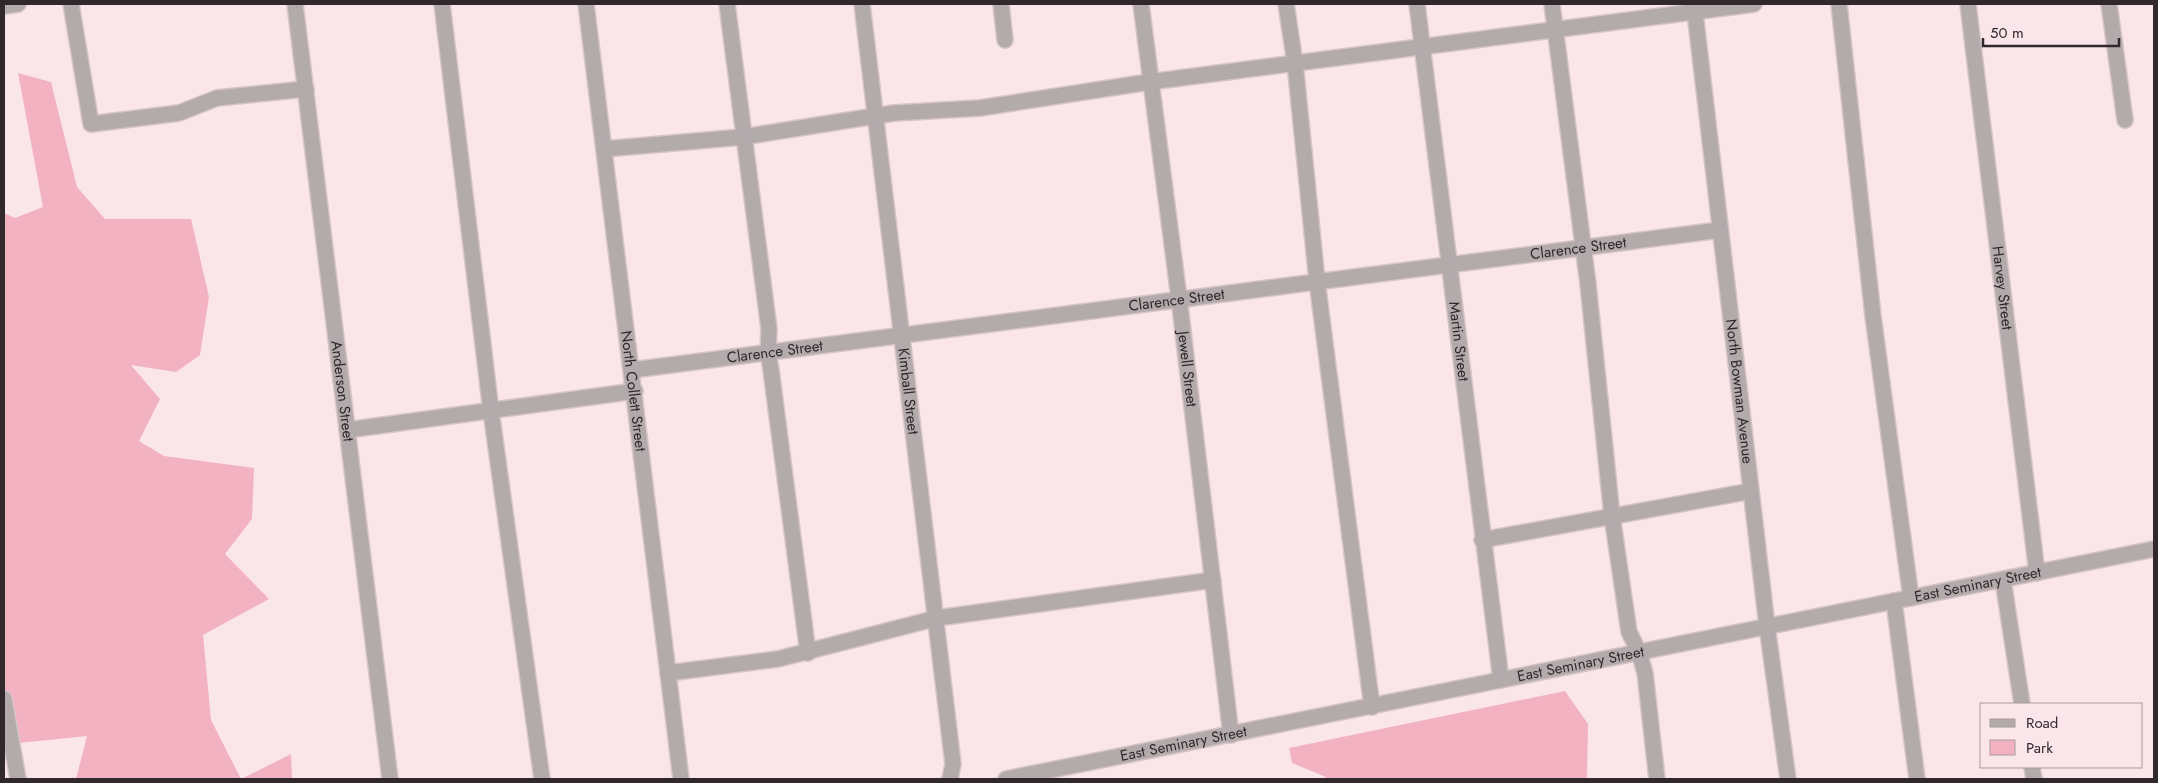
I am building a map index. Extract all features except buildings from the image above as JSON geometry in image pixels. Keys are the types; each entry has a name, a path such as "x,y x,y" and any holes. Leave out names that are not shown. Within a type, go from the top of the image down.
{"street":[{"path":"4,6 18,4"},
{"path":"71,4 92,124 179,113 217,98 306,90"},
{"name":"Anderson Street","path":"295,4 390,779"},
{"path":"442,4 491,411 542,779"},
{"name":"North Collett Street","path":"586,4 635,391 681,779"},
{"path":"727,4 769,329 768,352 808,653"},
{"name":"Kimball Street","path":"862,4 937,618 953,764 950,779"},
{"path":"1001,4 1005,40"},
{"name":"Jewell Street","path":"1141,4 1149,82 1179,298 1231,735"},
{"path":"1286,4 1295,63 1316,281 1372,707"},
{"name":"Martin Street","path":"1417,4 1500,680"},
{"path":"1552,4 1583,246 1612,516 1629,632 1639,652 1645,673 1657,779"},
{"path":"604,149 743,137 876,116 980,108 1149,82 1556,30 1694,8 1754,4"},
{"path":"1839,4 1873,316 1912,598"},
{"name":"Harvey Street","path":"1968,4 2037,573"},
{"path":"2109,4 2125,120"},
{"name":"North Bowman Avenue","path":"1694,8 1767,626 1788,779"},
{"name":"Clarence Street","path":"632,370 1583,246 1720,230"},
{"path":"347,430 635,391"},
{"path":"1482,540 1751,490"},
{"name":"East Seminary Street","path":"1006,779 2154,549"},
{"path":"668,673 778,659 808,653 937,618 1213,580"},
{"path":"2003,580 2022,703"},
{"path":"1894,601 1917,779"},
{"path":"4,699 18,779"}],"green space":[{"path":"18,73 51,82 77,187 105,219 191,219 209,297 200,355 176,372 131,365 160,399 139,441 164,456 254,468 252,519 225,554 269,599 203,635 211,720 241,779 76,779 87,736 19,743 11,696 4,691 4,213 15,218 43,207"},
{"path":"1565,691 1588,724 1587,779 1321,779 1326,777 1292,763 1289,748"},
{"path":"291,754 292,779 241,779"}]}
